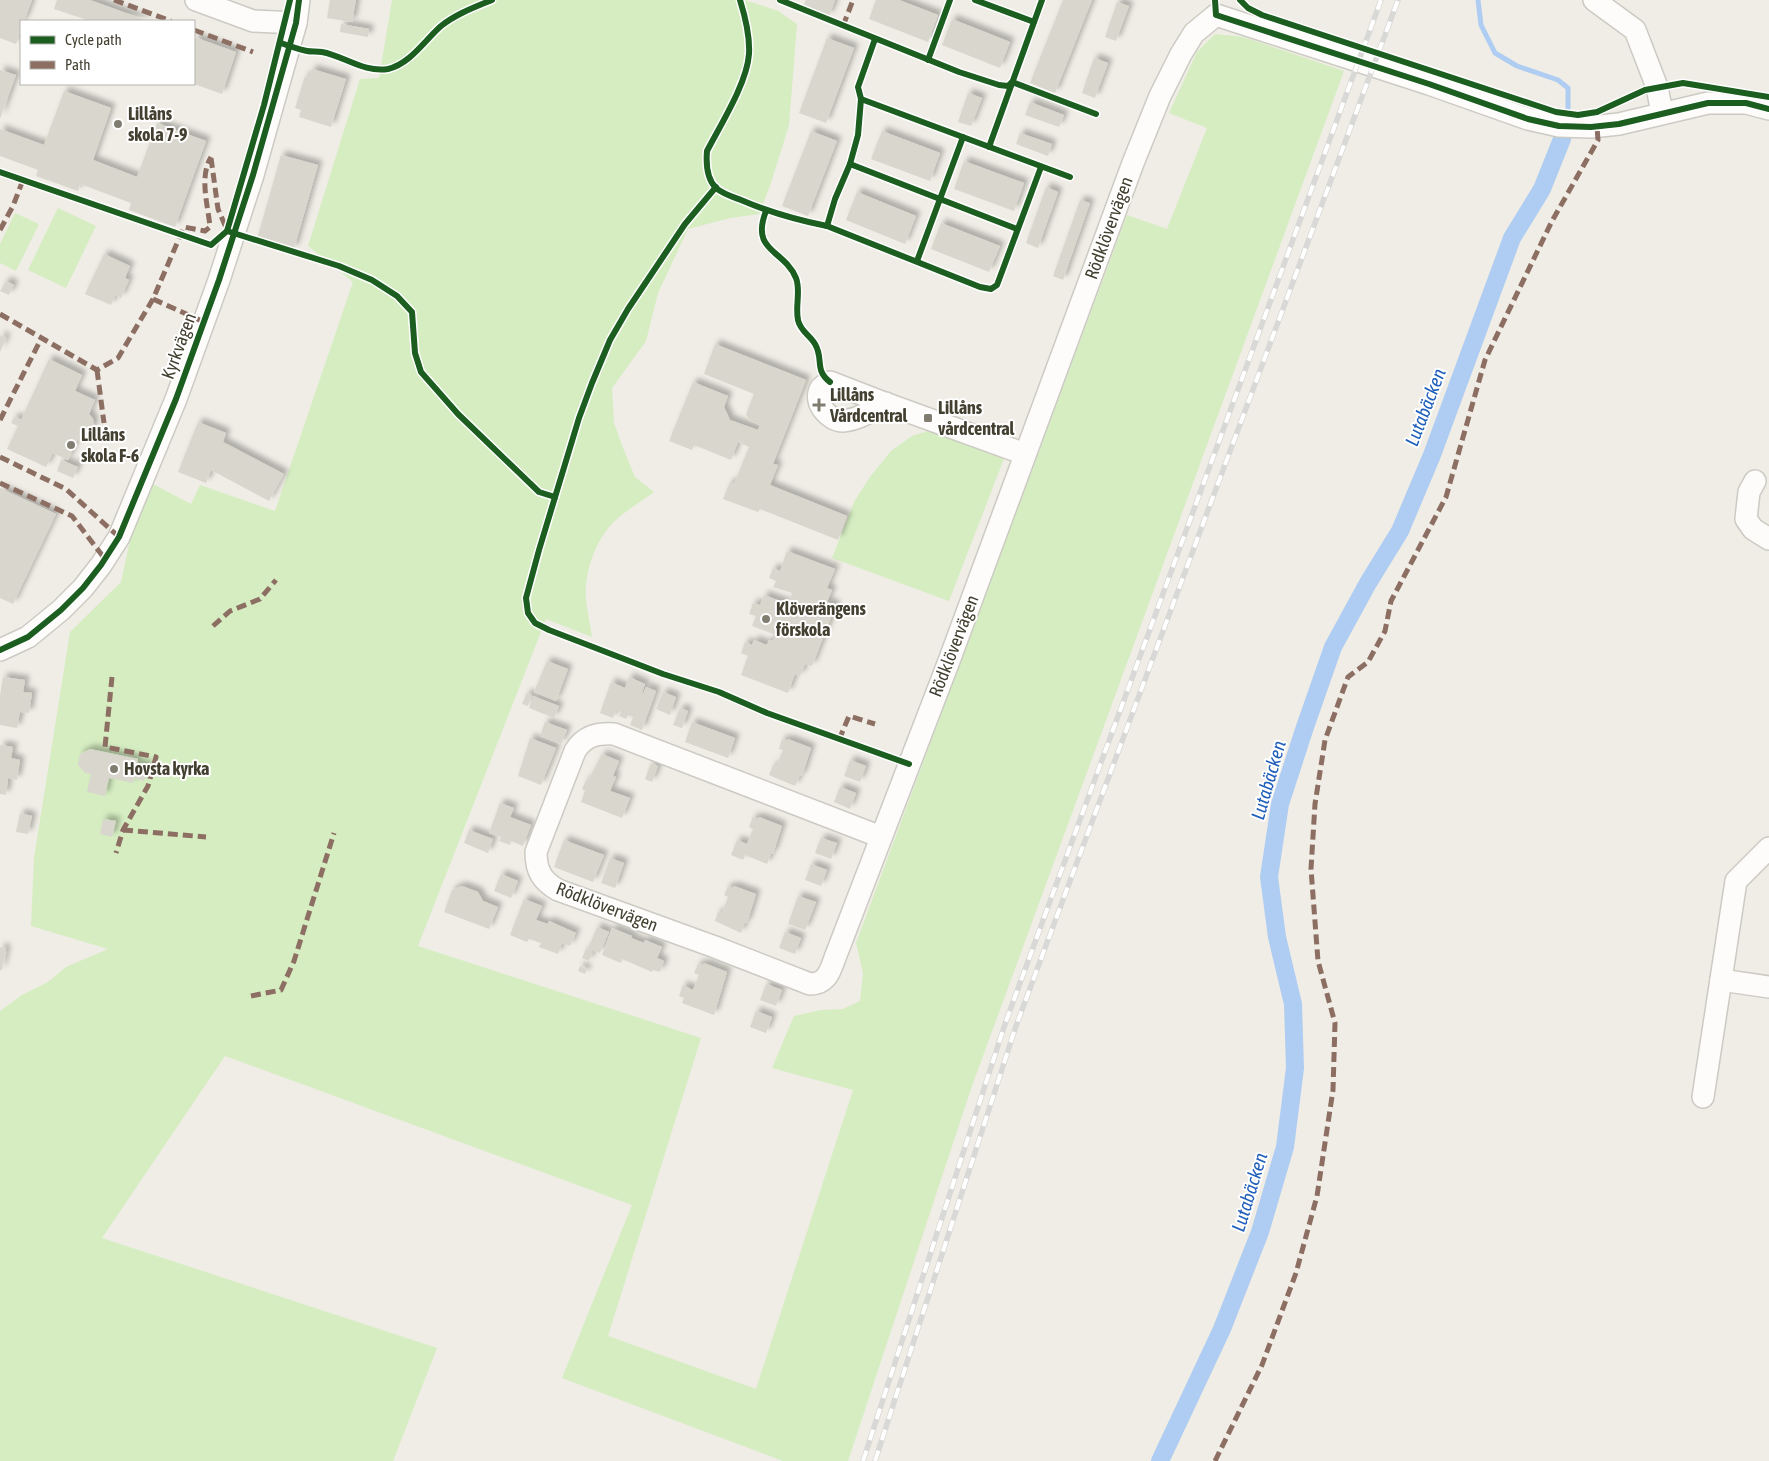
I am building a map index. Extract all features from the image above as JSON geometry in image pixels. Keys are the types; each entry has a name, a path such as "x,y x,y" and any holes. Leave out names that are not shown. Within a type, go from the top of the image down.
{"street":[{"path":"196,0 254,20 296,23"},
{"name":"Kyrkvägen","path":"0,650 28,637 61,610 83,588 119,537 176,399 219,280 253,175 296,23 299,0"},
{"path":"1594,0 1635,30 1657,88 1662,113"},
{"path":"1215,8 1347,57 1528,119 1558,126 1590,127 1619,124 1708,103 1746,103 1769,109"},
{"name":"Rödklövervägen","path":"881,836 614,734 600,733 580,743 575,751 536,852 536,860 542,877 548,884 558,890 810,984 819,984 826,980 945,670 1133,163 1160,96 1181,54 1194,33 1215,8"},
{"path":"886,403 1025,454"},
{"path":"1755,481 1749,492 1746,520 1753,529 1769,539"},
{"path":"1703,1096 1736,881 1769,848"},
{"path":"1721,980 1769,986"}],"green space":[{"path":"392,0 745,0 778,11 797,24 789,125 759,214 730,218 688,229 658,293 646,341 612,388 614,423 623,448 635,477 654,492 617,519 597,545 589,567 586,589 586,604 592,637 546,619 418,946 701,1038 608,1336 756,1389 853,1090 772,1068 794,1016 821,1010 843,1009 860,1001 863,973 856,943 1127,215 1167,229 1207,128 1169,113 1197,52 1215,34 1243,37 1344,71 972,1086 848,1461 783,1461 562,1378 632,1205 225,1056 102,1238 437,1348 393,1461 0,1461 0,1011 22,995 48,982 66,967 108,949 31,926 34,858 70,632 121,582 131,536 151,483 191,504 200,485 275,511 353,282 308,246 360,79 379,78"},
{"path":"58,208 96,226 66,288 28,270"},
{"path":"15,213 39,224 16,271 0,263 0,244"},
{"path":"931,430 1005,456 949,601 832,558 854,502 870,477 891,451 912,436"}],"building":[{"path":"0,0 32,0 24,20 20,20 20,33 16,44 0,38"},
{"path":"57,0 90,0 145,20 87,20 54,9"},
{"path":"330,0 356,0 352,22 327,18"},
{"path":"806,0 835,0 829,16 803,7"},
{"path":"876,0 899,0 938,15 928,42 869,19"},
{"path":"1063,0 1092,0 1055,93 1030,83"},
{"path":"1117,2 1129,6 1116,41 1105,37"},
{"path":"952,19 1010,42 1000,68 942,45"},
{"path":"341,24 369,29 368,37 340,32"},
{"path":"195,37 236,52 222,94 195,84"},
{"path":"827,38 854,48 826,123 799,113"},
{"path":"1094,58 1108,63 1095,98 1082,93"},
{"path":"312,69 346,79 331,127 299,117 301,110 295,108 305,76 309,77"},
{"path":"0,70 16,75 0,119"},
{"path":"64,91 111,108 93,160 137,177 157,123 206,141 175,227 129,210 131,203 80,184 78,191 36,176 38,170 0,156 0,129 44,145"},
{"path":"968,93 982,98 971,126 958,122"},
{"path":"1030,102 1064,115 1059,127 1025,115"},
{"path":"811,131 837,141 808,216 782,206"},
{"path":"882,131 940,153 930,181 871,159"},
{"path":"1020,133 1052,144 1048,156 1016,144"},
{"path":"281,155 318,165 294,249 257,239"},
{"path":"964,161 1024,183 1014,211 954,189"},
{"path":"1046,187 1058,192 1038,248 1026,243"},
{"path":"857,192 916,216 905,244 846,220"},
{"path":"1080,200 1090,203 1063,280 1053,276"},
{"path":"941,223 1000,246 989,272 931,249"},
{"path":"104,254 130,266 125,278 129,280 121,298 115,295 111,305 85,294"},
{"path":"6,281 14,285 9,295 0,291"},
{"path":"0,335 6,338 0,352"},
{"path":"715,344 806,380 773,464 778,465 770,485 847,516 838,540 760,509 758,512 723,499 730,482 734,484 749,447 738,442 731,460 694,445 692,450 669,441 693,382 728,396 724,407 730,420 758,430 760,425 750,421 746,414 754,394 704,374"},
{"path":"49,359 82,375 75,391 95,400 89,414 93,419 94,429 88,430 82,442 77,440 68,460 53,453 46,467 7,449 18,426 11,423 14,417 21,420"},
{"path":"198,422 226,433 223,442 284,474 269,501 211,470 206,483 178,472"},
{"path":"61,460 78,467 73,478 57,471"},
{"path":"0,488 56,514 13,604 0,598"},
{"path":"787,551 835,569 827,588 832,590 827,602 836,605 812,666 805,664 800,676 795,674 788,693 741,675 748,656 741,653 745,642 752,645 754,640 767,645 769,640 773,641 776,635 752,626 756,616 749,614 753,603 760,605 764,595 788,604 792,593 773,587 776,581 769,578 773,568 780,571"},
{"path":"547,661 568,669 556,701 534,692"},
{"path":"3,677 25,680 23,692 32,693 29,713 20,712 17,728 0,725 0,696"},
{"path":"629,677 645,684 643,694 646,687 656,691 642,730 630,725 633,717 628,715 626,719 619,716 621,712 616,710 613,718 600,713 611,682 625,688"},
{"path":"663,692 676,697 670,715 656,709"},
{"path":"527,693 532,695 528,706 522,704"},
{"path":"533,696 559,706 554,718 529,708"},
{"path":"680,708 688,711 682,728 673,725"},
{"path":"545,722 567,730 561,744 540,736"},
{"path":"692,722 735,738 728,758 685,742"},
{"path":"530,738 556,748 541,785 518,776"},
{"path":"782,739 787,741 788,739 811,748 802,776 800,775 795,786 769,775 773,765 776,767 783,750 779,749"},
{"path":"0,745 13,747 11,758 20,760 17,780 8,778 6,795 0,794"},
{"name":"Hovsta kyrka","path":"90,749 138,759 137,763 148,765 144,781 134,778 133,783 109,778 105,796 87,792 91,774 85,773 78,765 80,754"},
{"path":"602,754 619,761 613,776 616,777 610,791 630,798 622,818 581,802 585,791 582,789"},
{"path":"850,760 866,766 860,782 844,776"},
{"path":"651,763 658,766 652,782 645,779"},
{"path":"840,787 856,793 850,809 834,802"},
{"path":"500,803 514,808 510,817 531,825 523,846 511,841 510,845 499,841 501,837 489,833"},
{"path":"20,813 32,816 28,834 16,832"},
{"path":"753,817 758,819 759,817 782,826 773,854 771,853 767,864 745,855 743,860 731,855 737,840 747,844 753,829 749,827"},
{"path":"103,819 116,821 112,837 100,834"},
{"path":"469,830 493,839 488,853 464,843"},
{"path":"821,838 837,843 831,859 815,853"},
{"path":"564,840 604,855 593,882 554,867"},
{"path":"610,858 624,863 615,888 601,883"},
{"path":"811,864 827,870 821,886 805,880"},
{"path":"501,874 518,881 511,898 494,891"},
{"path":"462,886 478,892 483,901 498,907 489,929 444,912 452,890"},
{"path":"728,886 733,888 734,886 756,894 747,923 745,922 741,933 715,921 718,912 722,913 728,897 724,895"},
{"path":"798,896 816,902 805,930 788,924"},
{"path":"524,899 542,906 536,920 548,924 549,921 576,933 570,946 562,943 558,954 539,947 541,943 529,939 527,942 510,935"},
{"path":"597,927 609,932 600,953 588,949"},
{"path":"612,928 644,943 645,940 662,947 657,958 664,961 660,972 653,970 652,972 622,959 621,963 602,955"},
{"path":"785,932 801,938 795,954 779,948"},
{"path":"0,947 6,949 2,970 0,970"},
{"path":"586,949 593,951 589,961 582,958"},
{"path":"704,963 727,972 714,1015 682,1003 684,998 679,996 683,985 693,990 699,975 694,973 698,964 703,965"},
{"path":"580,966 587,969 585,974 578,971"},
{"path":"766,984 782,990 776,1006 760,1000"},
{"path":"756,1011 772,1017 766,1033 750,1027"}],"waterway":[{"name":"Lutabäcken","path":"1478,0 1481,25 1495,53 1517,66 1558,80 1568,88 1568,112"},
{"name":"Lutabäcken","path":"1160,1461 1222,1329 1260,1232 1285,1147 1295,1068 1293,1004 1277,937 1269,877 1280,804 1333,647 1368,583 1400,531 1432,455 1512,238 1542,189 1562,139"}],"railway":[{"path":"863,1461 1005,1024 1381,0"},
{"path":"875,1461 1016,1026 1398,0"}],"marked path":[{"path":"114,0 168,20"},
{"path":"843,26 853,0"},
{"path":"195,30 253,52"},
{"path":"1215,1461 1262,1365 1296,1273 1317,1196 1333,1090 1335,1023 1318,961 1311,869 1315,804 1325,740 1348,677 1368,662 1385,631 1391,601 1446,497 1485,360 1552,221 1598,140 1597,127"},
{"path":"0,314 97,370 118,358 153,299 184,227 205,231 210,227 205,182 207,165 211,157"},
{"path":"211,158 218,209 227,230"},
{"path":"0,230 13,206 23,180"},
{"path":"153,299 204,322"},
{"path":"0,420 41,339"},
{"path":"97,370 104,423"},
{"path":"0,457 66,489 119,537"},
{"path":"0,483 72,516 105,559"},
{"path":"213,626 230,611 260,599 276,580"},
{"path":"112,677 105,747 156,757 148,786 123,830 116,853"},
{"path":"839,740 849,716 875,724"},
{"path":"123,830 206,837"},
{"path":"251,996 281,990 294,961 334,833"}],"cycle path":[{"path":"0,172 211,245 227,231 264,105 290,0"},
{"path":"0,650 28,637 61,610 83,588 119,537 176,399 219,280 253,175 296,23 299,0"},
{"path":"281,43 307,51 330,54 371,69 388,69 410,57 441,26 453,18 492,0"},
{"path":"740,0 749,41 747,65 739,90 707,151 709,176 716,188 722,192 773,212 827,226 980,287 991,289 997,285 1041,167"},
{"path":"780,0 959,72 999,85 1008,86 1012,82 1096,114"},
{"path":"928,60 950,0"},
{"path":"975,0 1034,22"},
{"path":"989,147 1042,0"},
{"path":"1215,0 1216,15 1429,84 1528,119 1559,126 1591,127 1619,124 1708,103 1746,103 1769,109"},
{"path":"1240,0 1248,8 1262,15 1556,112 1578,115 1597,112 1645,90 1683,83 1769,97"},
{"path":"827,226 835,199 850,164 858,135 861,99 858,87 875,39"},
{"path":"861,99 1070,177"},
{"path":"917,261 963,137"},
{"path":"850,164 1017,229"},
{"path":"716,187 685,224 628,309 610,340 579,418 539,550 526,598 528,613 535,623 549,630 663,674 719,692 767,713 909,764"},
{"path":"766,211 762,224 762,235 765,243 791,268 796,278 799,324 818,349 822,373 830,382"},
{"path":"227,231 339,266 372,280 397,296 412,312 415,353 421,372 458,414 539,492 555,497"}],"place":[{"name":"Lillåns skola 7-9","path":"118,124"},
{"name":"Lillåns Vårdcentral","path":"819,405"},
{"name":"Lillåns vårdcentral","path":"928,418"},
{"name":"Lillåns skola F-6","path":"71,445"},
{"name":"Klöverängens förskola","path":"766,619"},
{"name":"Hovsta kyrka","path":"114,769"}]}
